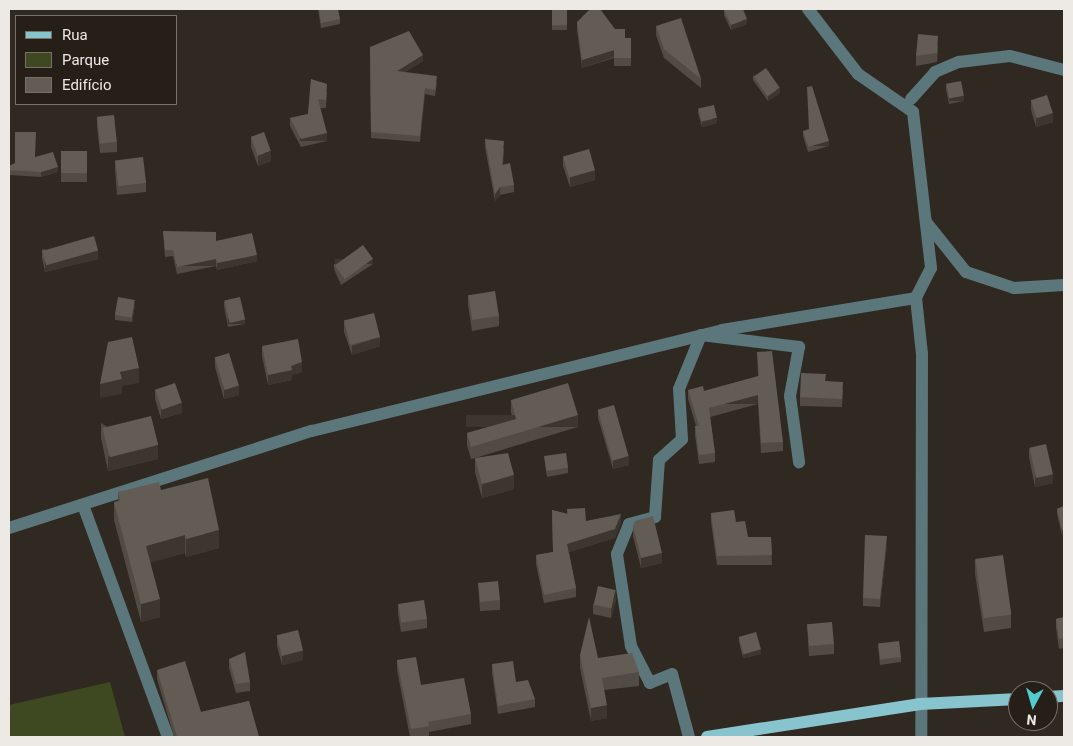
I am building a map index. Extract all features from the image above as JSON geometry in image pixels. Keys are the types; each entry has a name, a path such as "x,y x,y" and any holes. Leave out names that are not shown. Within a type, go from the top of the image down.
{"main road":[{"path":"707,737 920,704 1008,700"}],"street":[{"path":"808,9 858,74 913,112 931,268 916,298 922,354 921,737"},
{"path":"911,99 935,72 959,62 1010,56 1064,70"},
{"path":"925,220 966,272 1014,288 1064,285"},
{"path":"9,528 312,431 701,335 820,310 916,298"},
{"path":"701,335 800,346 790,396 799,462"},
{"path":"690,737 672,674 650,683 631,646 617,554 629,524 655,517 660,460 682,439 679,389 701,335"},
{"path":"83,505 168,737"}],"green space":[{"path":"110,682 125,737 9,737 9,705"}],"building":[{"path":"319,9 338,9 340,19 321,23"},
{"path":"552,9 567,9 567,25 552,25"},
{"path":"590,9 600,9 615,29 625,29 625,38 631,38 631,58 614,58 614,50 582,60 577,22"},
{"path":"743,9 747,19 731,25 724,10"},
{"path":"681,18 701,79 664,49 656,26"},
{"path":"409,31 423,55 397,71 437,76 435,90 425,88 420,136 371,132 370,47"},
{"path":"918,34 938,36 937,53 916,56"},
{"path":"766,68 780,88 767,96 754,77"},
{"path":"311,79 327,84 326,100 318,99 327,133 301,139 290,118 308,114"},
{"path":"961,81 964,96 949,99 946,84"},
{"path":"812,86 829,141 808,147 803,131 809,129 807,87"},
{"path":"1047,95 1053,113 1037,118 1031,100"},
{"path":"714,105 717,118 701,121 698,109"},
{"path":"114,115 117,142 100,144 97,117"},
{"path":"15,132 36,132 35,157 53,152 58,167 41,172 9,170 9,166 15,163"},
{"path":"264,132 271,151 258,156 251,137"},
{"path":"485,139 504,141 502,165 510,163 514,185 500,187 495,194"},
{"path":"589,149 595,170 569,178 563,156"},
{"path":"61,151 87,151 87,173 61,173"},
{"path":"143,157 146,183 118,186 115,160"},
{"path":"163,231 216,232 216,241 252,233 257,255 217,263 216,259 177,267 173,250 165,250"},
{"path":"94,236 98,250 46,265 42,251"},
{"path":"363,245 373,259 345,279 335,266"},
{"path":"495,291 499,316 472,320 468,295"},
{"path":"118,297 135,300 132,318 115,315"},
{"path":"240,297 245,319 230,323 224,301"},
{"path":"374,313 380,337 350,345 344,320"},
{"path":"132,337 139,368 120,372 122,379 100,384 108,342"},
{"path":"298,339 302,362 291,366 292,370 268,375 262,346"},
{"path":"772,351 783,442 761,443 758,395 709,408 715,453 699,455 695,426 699,426 688,390 703,386 704,391 759,376 757,352"},
{"path":"229,353 239,386 225,390 215,357"},
{"path":"801,373 826,374 825,381 843,382 842,399 800,397"},
{"path":"175,383 182,403 162,410 155,390"},
{"path":"568,383 578,415 471,447 467,433 516,419 511,400"},
{"path":"614,405 629,456 612,461 598,410"},
{"path":"151,416 158,445 110,457 102,428"},
{"path":"1046,444 1053,474 1036,478 1029,448"},
{"path":"508,453 514,475 482,484 475,458"},
{"path":"566,453 568,468 546,471 544,456"},
{"path":"208,478 219,530 186,539 185,535 146,546 160,599 141,604 114,502 120,501 118,492 159,482 161,490"},
{"path":"1064,506 1064,529 1062,530 1057,509"},
{"path":"585,508 586,521 621,514 615,529 567,544 576,588 544,595 536,555 553,552 552,510 568,514 567,509"},
{"path":"734,510 736,522 745,521 748,537 771,537 772,555 717,556 711,513"},
{"path":"653,516 662,553 641,558 633,526 635,521"},
{"path":"865,535 887,536 880,599 863,598"},
{"path":"1003,555 1011,614 984,618 975,559"},
{"path":"498,581 500,600 480,602 478,583"},
{"path":"598,586 616,590 611,609 594,605"},
{"path":"424,600 427,619 401,623 398,604"},
{"path":"589,617 598,658 632,653 639,672 602,678 607,705 591,708 580,655"},
{"path":"1064,617 1064,638 1059,639 1056,619"},
{"path":"832,622 834,644 809,646 807,624"},
{"path":"298,630 303,650 282,656 277,635"},
{"path":"756,632 761,649 744,654 739,637"},
{"path":"899,641 901,657 880,659 878,644"},
{"path":"245,652 250,682 236,684 229,659"},
{"path":"416,657 421,685 464,678 471,714 428,722 429,726 411,729 397,660"},
{"path":"185,661 201,712 249,701 259,737 177,737 157,670"},
{"path":"513,661 516,682 528,680 535,699 498,706 492,664"}]}
